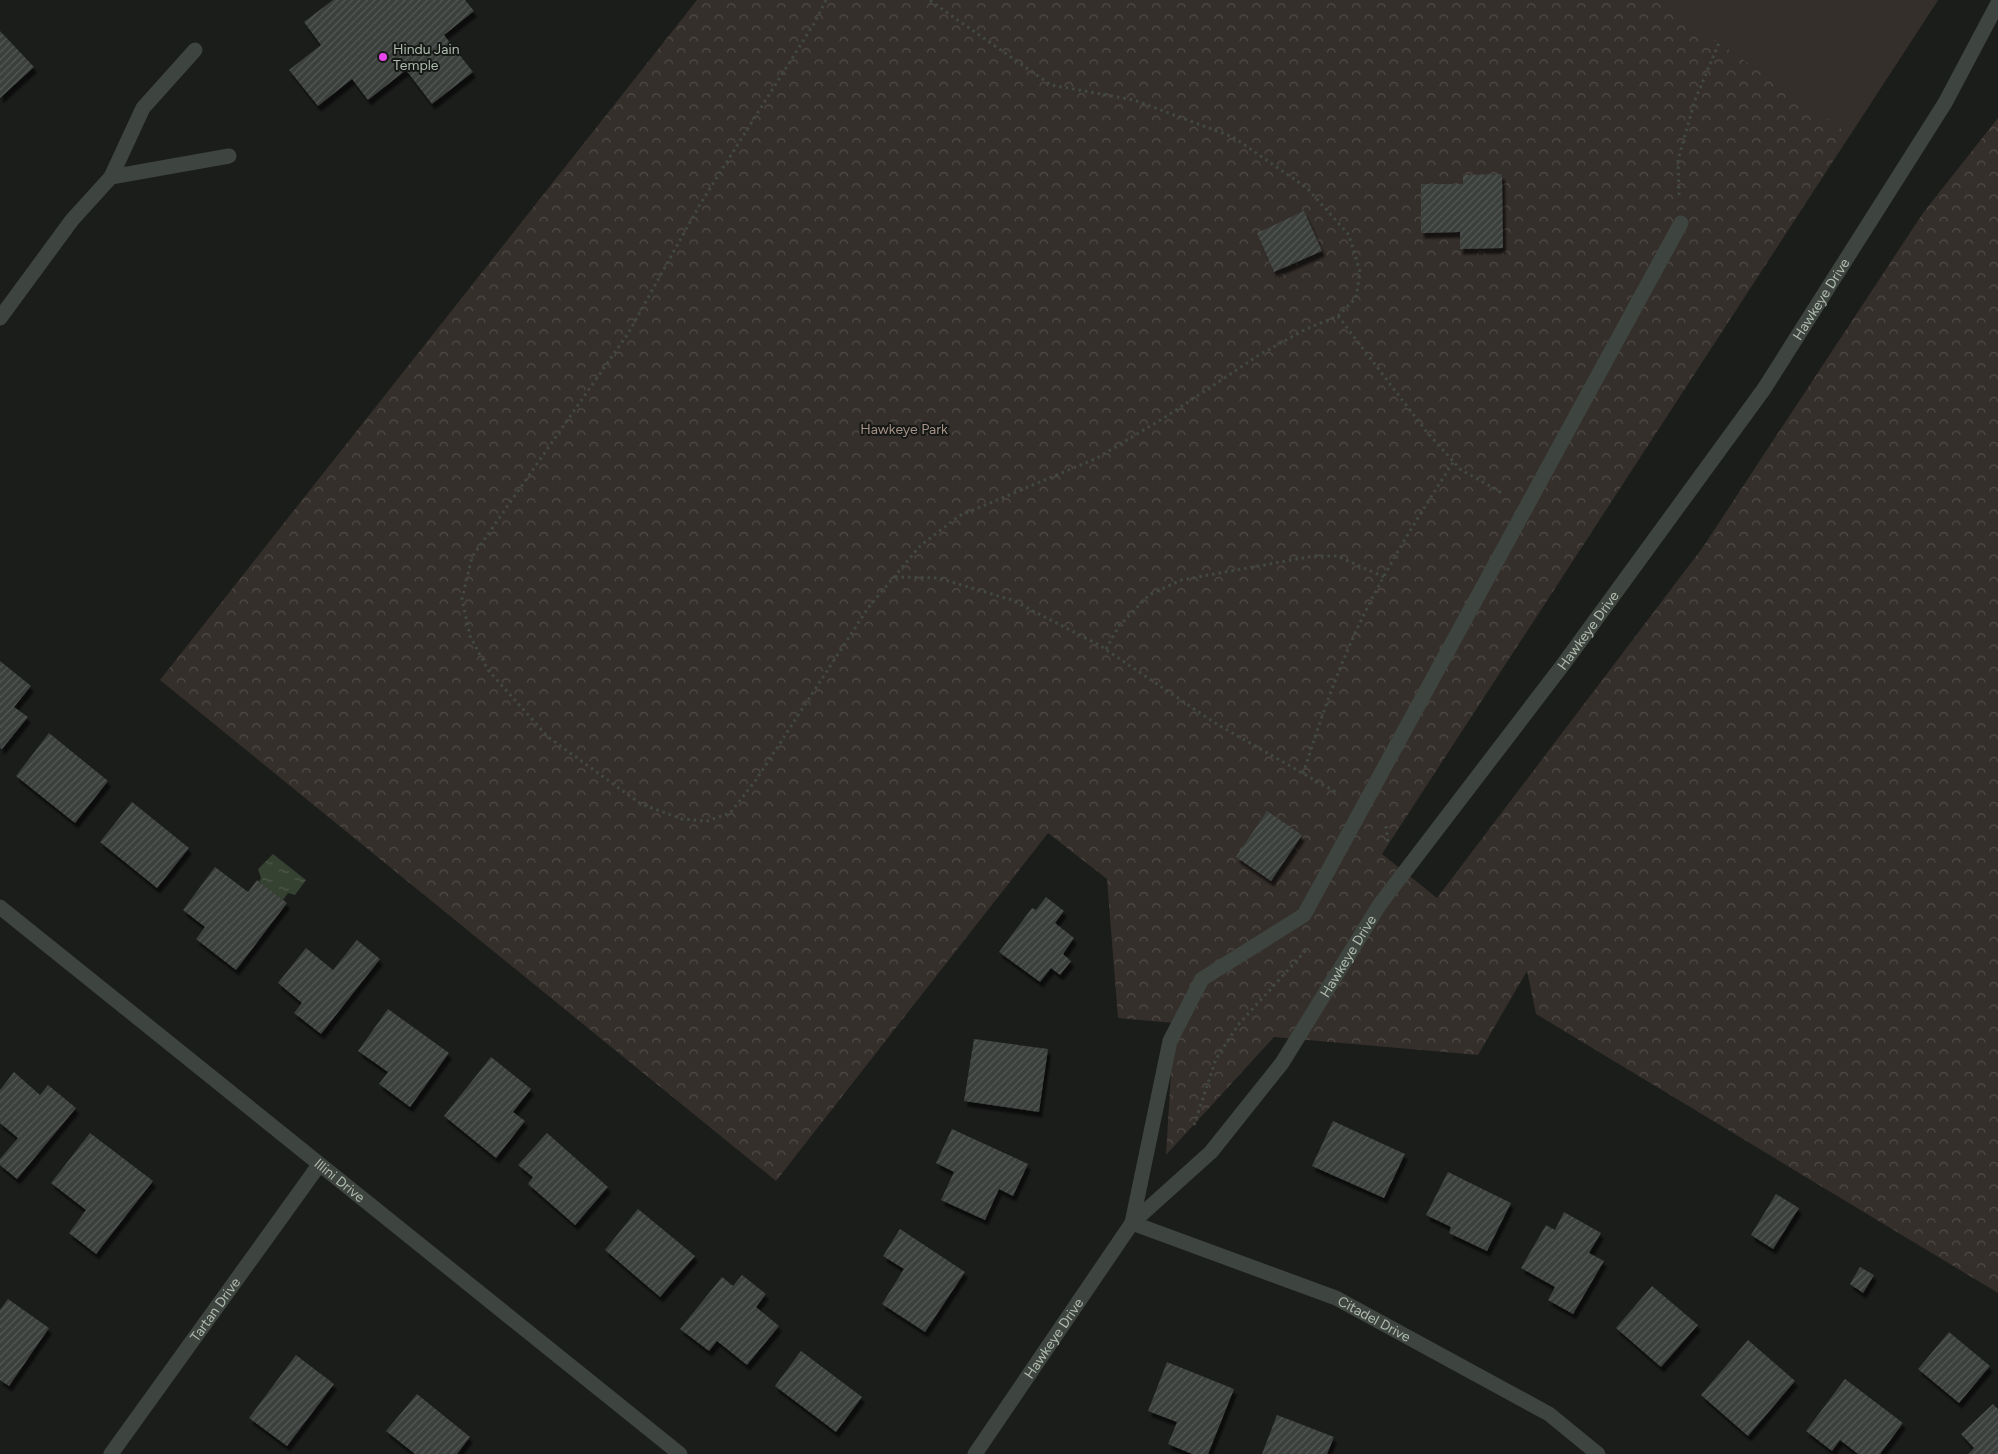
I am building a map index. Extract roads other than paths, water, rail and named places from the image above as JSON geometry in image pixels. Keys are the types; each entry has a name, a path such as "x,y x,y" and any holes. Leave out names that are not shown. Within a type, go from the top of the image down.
{"street":[{"name":"Hawkeye Drive","path":"975,1454 1132,1223 1211,1152 1282,1063 1380,904 1562,666 1764,389 1945,103 1998,3"},
{"path":"0,318 72,220 111,177 143,108 195,50"},
{"path":"111,177 229,156"},
{"name":"Hawkeye Drive","path":"1132,1223 1170,1041 1202,979 1304,915 1681,223"},
{"name":"Illini Drive","path":"0,907 680,1454"},
{"name":"Tartan Drive","path":"111,1454 319,1165"},
{"name":"Citadel Drive","path":"1132,1223 1336,1298 1549,1414 1598,1454"}],"water":[{"path":"273,854 306,880 295,895 288,893 283,900 259,882 261,878 258,869"}],"place":[{"name":"Hindu Jain Temple","path":"383,57"}],"park label":[{"name":"Hawkeye Park","path":"904,429"}]}
